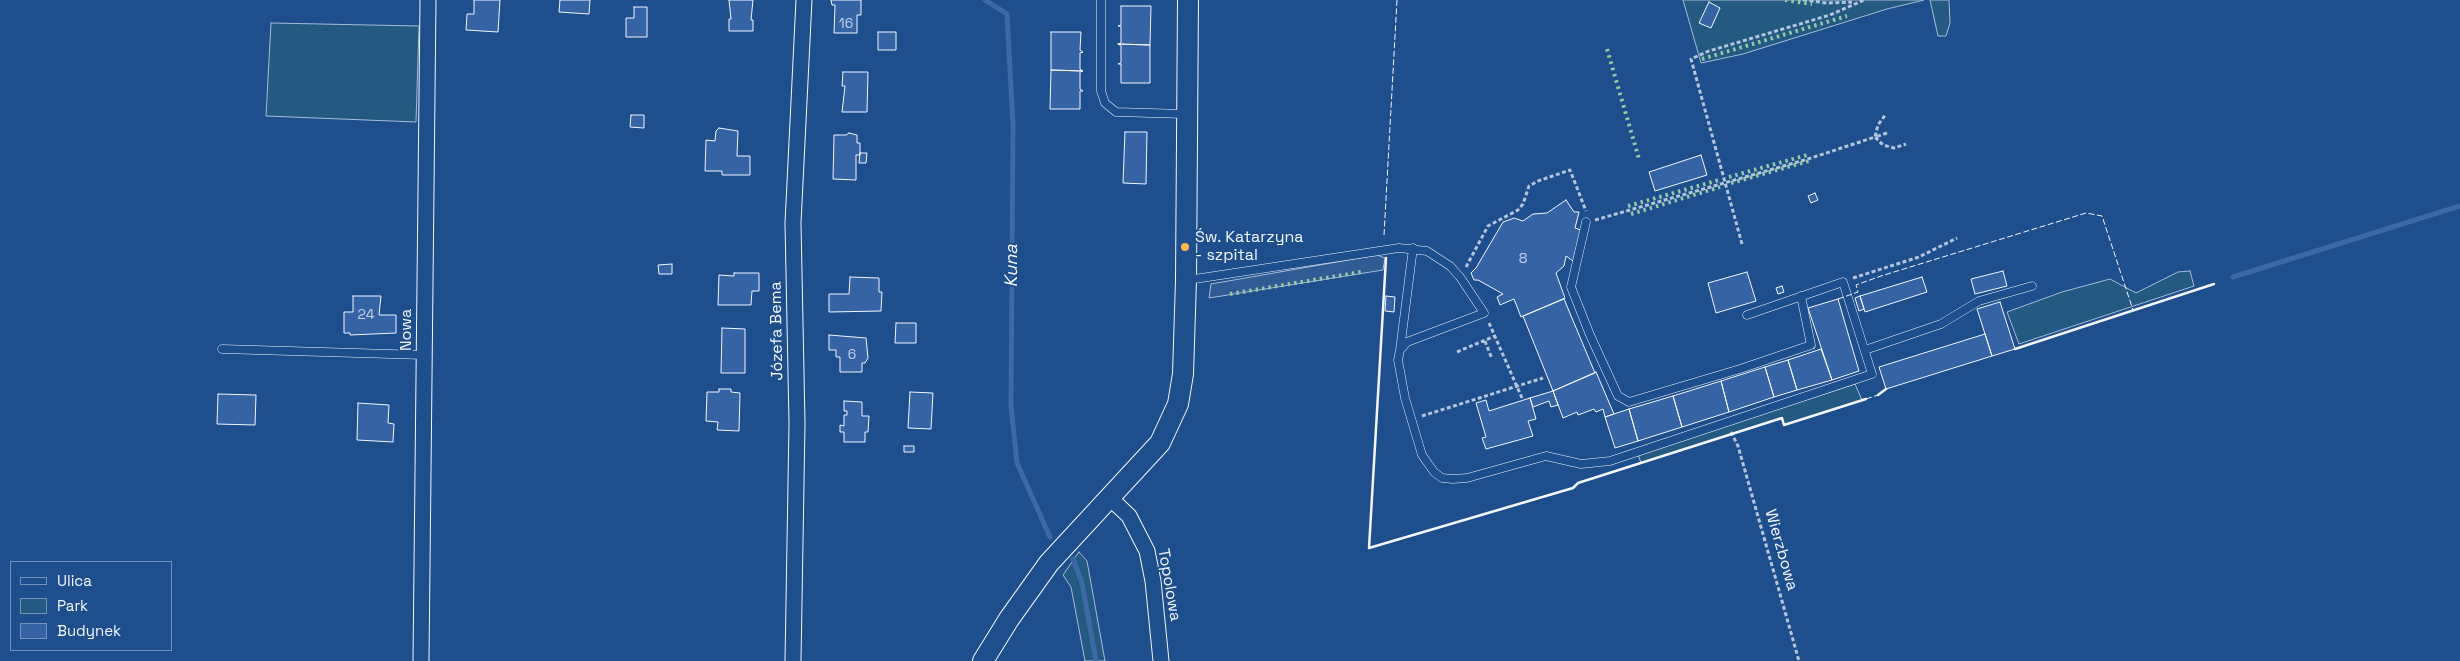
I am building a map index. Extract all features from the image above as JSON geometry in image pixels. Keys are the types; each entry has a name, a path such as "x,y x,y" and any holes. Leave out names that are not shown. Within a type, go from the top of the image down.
{"street":[{"name":"Nowa","path":"421,661 428,0"},
{"name":"Józefa Bema","path":"794,661 797,423 793,223 804,0"},
{"path":"983,661 1040,575 1160,443 1178,404 1183,374 1186,280 1188,0"},
{"name":"Topolowa","path":"1110,498 1129,516 1146,551 1153,581 1161,661"}],"lane":[{"path":"1101,0 1101,91 1105,103 1116,112 1187,114"},
{"path":"1586,222 1572,287 1590,335 1618,396 1629,402 1740,369 1811,345 1800,296"},
{"path":"1186,280 1362,253 1413,248 1427,251 1450,266 1460,277 1484,313 1407,342 1400,350"},
{"path":"1413,248 1398,360 1400,377 1422,455 1428,466 1442,478 1467,478 1546,456 1581,464 1610,461 1872,374 1842,282 1747,314"},
{"path":"1865,350 1941,324 1979,301 2032,286"},
{"path":"222,349 424,355"}],"path":[{"path":"1803,0 1827,3 1864,0"},
{"path":"1742,244 1691,59 1709,50 1830,16 1852,2"},
{"path":"1875,137 1878,125 1886,114"},
{"path":"1460,277 1488,226 1518,210 1523,204 1529,186 1538,180 1570,170 1586,213 1586,222 1808,159 1887,133"},
{"path":"1875,137 1889,148 1906,144"},
{"path":"1842,282 1918,257 1957,238"},
{"path":"1484,313 1522,398"},
{"path":"1457,352 1495,336"},
{"path":"1485,341 1492,359"},
{"path":"1412,419 1544,378"},
{"name":"Wierzbowa","path":"1738,446 1800,661"}],"green space":[{"path":"1683,0 1924,0 1887,9 1743,54 1701,63"},
{"path":"1930,0 1949,0 1950,23 1946,36 1938,36"},
{"path":"271,23 419,26 416,122 266,116"},
{"path":"2190,271 2194,286 2019,344 2007,312 2062,292 2110,279 2136,293 2178,272"},
{"path":"1855,384 1862,400 1784,425 1781,418 1641,463 1638,454"},
{"path":"1079,552 1087,561 1105,661 1085,661 1071,587 1063,575"}],"shaded area":[{"path":"1377,255 1385,258 1383,270 1209,298 1211,284"}],"building":[{"path":"474,0 500,0 498,32 466,30 467,14 474,14"},
{"path":"560,0 590,0 589,14 559,12"},
{"path":"729,0 753,0 751,20 753,20 753,31 729,31 729,19 731,19"},
{"path":"831,0 861,0 861,15 857,15 857,33 834,33 835,5 832,5"},
{"path":"1709,2 1720,8 1711,28 1699,23"},
{"path":"1121,6 1151,6 1150,45 1118,44 1121,43 1121,26 1118,26 1121,25"},
{"path":"634,7 647,7 647,37 626,37 626,18 634,18"},
{"path":"878,32 896,32 896,50 878,50"},
{"path":"1051,32 1081,32 1080,50 1083,52 1080,53 1080,69 1083,71 1051,70"},
{"path":"1118,44 1150,45 1150,83 1121,83 1121,64 1118,64 1121,63 1121,46"},
{"path":"1051,70 1083,71 1080,72 1080,89 1083,91 1080,91 1080,109 1050,109"},
{"path":"843,72 868,72 867,112 842,112 845,86 842,86"},
{"path":"631,115 644,115 644,128 630,127"},
{"path":"719,128 738,131 737,156 750,156 750,175 722,175 722,171 705,171 706,140 715,141 716,131"},
{"path":"1125,132 1147,132 1146,184 1123,183"},
{"path":"849,133 857,135 857,143 860,143 860,155 856,155 856,180 833,179 834,135 846,135"},
{"path":"860,153 867,153 866,163 859,163"},
{"path":"1701,155 1707,175 1655,191 1649,172"},
{"path":"1815,193 1818,200 1811,203 1808,196"},
{"path":"1566,200 1574,212 1579,212 1575,228 1581,230 1573,261 1566,256 1564,266 1556,273 1565,298 1521,317 1514,299 1500,305 1497,297 1503,294 1478,280 1474,280 1471,273 1476,268 1503,222 1514,218 1523,221 1533,214 1547,213"},
{"path":"672,264 672,274 659,274 658,265"},
{"path":"2003,271 2007,286 1975,294 1971,279"},
{"path":"1747,272 1756,301 1716,313 1708,283"},
{"path":"734,273 759,273 759,291 752,291 751,305 718,305 719,275 734,276"},
{"path":"850,277 879,278 879,292 882,292 881,311 829,312 829,294 849,294"},
{"path":"1922,277 1927,292 1865,312 1860,296"},
{"path":"1782,286 1784,292 1778,294 1776,288"},
{"path":"353,296 381,296 379,315 396,315 396,333 350,335 350,333 344,333 344,312 353,312"},
{"path":"1386,296 1395,297 1394,312 1385,311"},
{"path":"1860,296 1864,309 1859,311 1855,298"},
{"path":"1564,299 1595,373 1553,391 1523,316"},
{"path":"1838,299 1859,371 1832,380 1808,308"},
{"path":"2000,302 2015,349 1992,356 1977,309"},
{"path":"896,323 916,323 916,343 895,343"},
{"path":"722,328 745,329 745,373 721,373"},
{"path":"1985,334 1992,356 1886,389 1879,367"},
{"path":"829,335 866,338 868,358 865,363 862,363 862,372 840,372 840,357 836,357 836,350 829,350"},
{"path":"1821,349 1832,380 1797,390 1788,360"},
{"path":"1788,360 1797,390 1774,397 1765,367"},
{"path":"1765,367 1774,397 1729,412 1721,381"},
{"path":"1596,372 1614,414 1605,417 1603,409 1596,412 1594,409 1578,415 1577,412 1563,418 1553,391"},
{"path":"1721,381 1729,412 1682,427 1673,396"},
{"path":"719,389 731,389 731,392 740,393 739,431 717,430 718,422 706,421 707,392 719,392"},
{"path":"1553,391 1558,405 1551,407 1549,401 1533,407 1530,398"},
{"path":"910,392 933,393 931,429 908,428"},
{"path":"218,394 256,395 255,425 217,424"},
{"path":"1673,396 1682,427 1638,441 1629,409"},
{"path":"1530,398 1536,419 1528,421 1533,436 1486,449 1482,438 1486,437 1476,403 1486,400 1489,411"},
{"path":"844,401 862,402 862,416 869,416 868,432 865,432 865,442 844,442 844,432 840,432 840,425 844,426 844,415 847,415 847,411 844,411"},
{"path":"358,403 389,405 388,423 394,424 393,442 357,440"},
{"path":"1629,409 1638,441 1615,448 1605,417"},
{"path":"904,446 914,446 914,452 904,452"}],"waterway":[{"name":"Kuna","path":"985,0 1007,14 1013,125 1011,406 1017,463 1050,537"},
{"path":"2233,277 2460,206"},
{"name":"Kuna","path":"1073,559 1082,583 1096,661"}],"hedge":[{"path":"1785,0 1812,4"},
{"path":"1702,59 1847,16"},
{"path":"1607,49 1639,159"},
{"path":"1729,177 1807,155 1806,152"},
{"path":"1731,183 1809,161 1810,164"},
{"path":"1628,206 1719,180"},
{"path":"1631,214 1720,187"},
{"path":"1230,294 1361,272"}],"fence":[{"path":"1384,235 1397,0"},
{"path":"1838,299 1858,292 1856,285 1881,276 2086,213 2102,216 2133,310"},
{"path":"1866,399 1878,395"}],"wall":[{"path":"1386,258 1369,548 1573,488 1578,483 1782,418 1784,425 1866,399"},
{"path":"2015,349 2214,284"},
{"path":"1878,395 1886,389"}],"place":[{"name":"Św. Katarzyna - szpital","path":"1185,247"}]}
